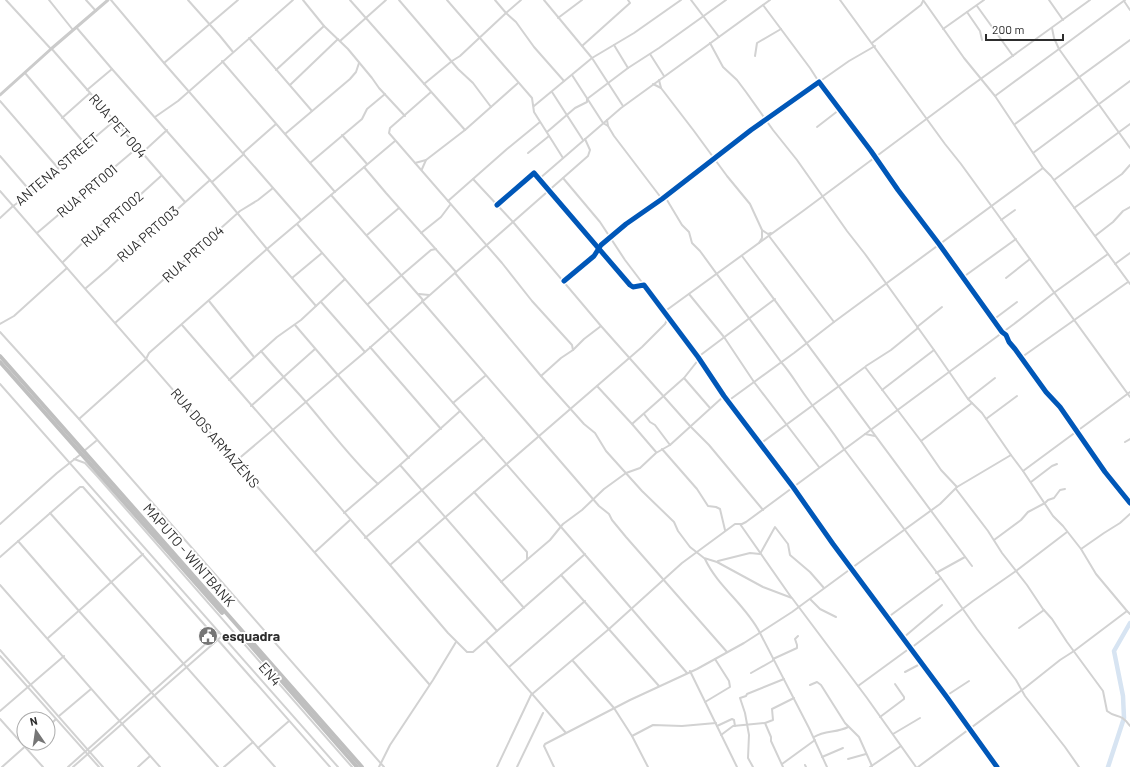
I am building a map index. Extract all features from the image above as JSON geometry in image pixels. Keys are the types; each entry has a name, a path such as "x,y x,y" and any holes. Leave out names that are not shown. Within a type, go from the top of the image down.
{"highway":[{"name":"MAPUTO - WINTBANK","path":"0,356 132,511 357,767"},
{"name":"MAPUTO - WINTBANK","path":"0,362 362,767"}],"street":[{"name":"RUA PET 004","path":"6,0 185,202"},
{"path":"49,0 73,30"},
{"path":"86,0 96,11"},
{"path":"0,95 76,27 110,0 302,220"},
{"path":"188,0 233,52"},
{"path":"164,63 238,0"},
{"path":"155,117 173,106 293,0"},
{"path":"303,0 324,26 363,66 405,116"},
{"path":"350,0 465,130"},
{"path":"290,85 339,40 386,0"},
{"path":"399,0 452,61 473,82 491,107"},
{"path":"447,0 532,98 534,112 563,158"},
{"path":"495,0 516,22 534,47 564,82"},
{"path":"424,84 460,56 521,0"},
{"path":"544,0 592,58 623,106"},
{"path":"558,18 582,0"},
{"path":"582,46 630,3 628,0"},
{"path":"533,107 597,54 634,33 681,0"},
{"path":"691,0 702,17 719,37"},
{"path":"546,132 575,108 587,102 587,99 628,68 726,0"},
{"path":"539,179 623,106 763,5 766,1 770,0"},
{"path":"840,0 1129,392 1130,397"},
{"path":"872,43 921,5 923,0"},
{"path":"923,0 964,58 995,96 1043,168 1054,180 1129,283 1022,357"},
{"path":"943,29 984,0"},
{"path":"1049,0 1063,20"},
{"path":"664,312 758,245 875,156 1090,0"},
{"path":"995,96 1124,0 1130,10"},
{"path":"763,5 839,110 875,156 962,278 1002,332 1006,335 1008,342 1022,357 1046,392 1060,408 1105,472 1130,504"},
{"path":"921,5 926,5"},
{"path":"977,6 1013,56"},
{"path":"967,12 980,31 982,40"},
{"path":"276,70 324,26"},
{"path":"76,27 211,181 316,306"},
{"path":"1052,28 1054,38 1059,49 1130,148"},
{"path":"755,56 757,43 781,29"},
{"path":"249,38 312,111"},
{"path":"1014,124 1130,40"},
{"path":"710,43 723,67 742,86 766,121 797,160 885,284 950,371 968,399 986,420 1011,454 1053,516 1081,549 1096,574 1130,614"},
{"path":"614,45 628,68"},
{"path":"564,281 594,256 598,248 626,224 819,82 849,61 875,46"},
{"path":"588,53 597,54"},
{"path":"650,54 664,76"},
{"path":"222,62 335,192"},
{"path":"285,134 350,79 358,68 359,63"},
{"path":"358,68 363,66"},
{"path":"87,90 112,69"},
{"path":"25,73 86,145"},
{"path":"572,75 603,123 608,126 662,199 665,198 667,200 682,225 689,232 694,245 1016,680 1025,696 1079,767"},
{"path":"659,80 661,88 750,204 762,230 762,238 758,245"},
{"path":"1033,152 1130,82"},
{"path":"416,163 426,160 465,130 518,83"},
{"path":"653,84 661,88"},
{"path":"431,92 389,130 390,135 416,163 450,205 487,245 532,301 572,345 573,350"},
{"path":"236,461 365,352 549,191 589,154 590,150 552,92"},
{"path":"62,118 90,93"},
{"path":"310,163 362,119 368,109 385,94"},
{"path":"0,101 58,169"},
{"path":"817,127 839,110"},
{"path":"607,120 608,126"},
{"name":"ANTENA STREET","path":"0,218 13,206 32,193 114,121"},
{"path":"448,202 507,149 540,122"},
{"name":"RUA PRT003","path":"86,288 108,270 137,242 211,181 276,124"},
{"path":"1054,180 1130,124"},
{"path":"142,153 167,130"},
{"path":"342,135 367,164"},
{"path":"528,153 549,136"},
{"path":"79,419 146,359 149,353 267,249 395,141"},
{"name":"RUA PRT001","path":"37,233 137,148"},
{"path":"0,156 32,193"},
{"path":"421,170 426,160"},
{"path":"1074,208 1130,166"},
{"path":"364,167 436,250 541,376 584,424 595,434 604,448 626,473 674,522 682,538 704,558 717,562 763,587 792,598"},
{"path":"728,401 1043,168"},
{"path":"497,205 533,173 632,286 636,287 644,285"},
{"path":"567,174 567,181"},
{"name":"RUA PRT002","path":"62,262 100,226 119,210 130,204 161,176"},
{"path":"563,178 600,222 609,238 698,358 724,396 793,487 997,767"},
{"path":"474,179 564,281 601,326 690,426 709,445 763,510"},
{"name":"RUA PRT004","path":"115,323 240,211 258,200 273,188"},
{"name":"RUA DOS ARMAZÉNS","path":"0,191 430,684"},
{"path":"331,195 419,294 422,301 485,376 593,499 609,514 626,537 727,652"},
{"path":"421,233 441,218 450,205"},
{"path":"1094,236 1113,222 1123,210 1130,207"},
{"path":"367,235 399,208"},
{"path":"1001,220 1015,210"},
{"path":"297,224 687,673"},
{"path":"762,230 768,234 773,233"},
{"path":"769,236 834,322"},
{"path":"962,278 1016,239"},
{"path":"431,245 431,250"},
{"path":"368,304 431,250 436,250"},
{"path":"292,278 322,253"},
{"path":"1115,264 1130,253"},
{"path":"594,256 603,254"},
{"path":"497,767 525,706 533,694 573,661 696,552 725,530 735,524 746,522 763,510 1108,254"},
{"path":"742,256 972,566"},
{"path":"1006,278 1030,259"},
{"path":"0,324 14,316 67,268"},
{"path":"229,380 285,331 295,325 345,279"},
{"path":"419,294 429,295"},
{"path":"689,294 724,337 754,382 819,467"},
{"path":"632,424 684,378 698,358 775,300"},
{"path":"208,301 254,357"},
{"path":"321,302 365,352"},
{"path":"993,320 1017,302"},
{"path":"760,444 865,366 891,350 942,307"},
{"path":"390,565 630,357 665,324 668,318"},
{"path":"665,324 673,325"},
{"path":"182,325 365,538 456,642 469,653 473,652 486,641 584,554"},
{"path":"295,325 409,458"},
{"path":"541,376 553,364 573,350 601,326"},
{"path":"0,332 79,419 384,767"},
{"path":"572,345 577,346"},
{"path":"370,347 441,429"},
{"path":"251,406 315,349"},
{"path":"882,390 934,350"},
{"path":"261,351 359,465 378,484"},
{"path":"865,366 1028,586 1103,691 1107,711 1122,717 1130,726"},
{"path":"453,403 485,376"},
{"path":"684,378 710,408"},
{"path":"968,399 995,378"},
{"path":"0,384 44,432 69,463 338,767"},
{"path":"597,386 656,452"},
{"path":"1023,471 1129,392"},
{"path":"501,582 554,536 561,527 604,489 626,473 640,468 656,452 670,445 724,396"},
{"path":"986,420 1017,396"},
{"path":"921,441 972,403"},
{"path":"344,513 400,466 460,411"},
{"path":"644,414 650,422 655,425 670,445"},
{"path":"865,434 876,437"},
{"path":"365,538 484,438"},
{"path":"1125,442 1130,439"},
{"path":"0,524 96,440"},
{"path":"662,449 697,489 708,506 720,509 725,530"},
{"path":"554,767 544,745 614,708 715,659 760,633 799,607 940,504 956,488 1011,454"},
{"name":"EN4","path":"74,459 85,463 97,476 352,767"},
{"path":"1031,482 1052,466 1057,464"},
{"path":"400,466 524,608"},
{"path":"0,557 80,487 83,487 330,767"},
{"path":"994,540 1021,520 1028,512 1055,497 1060,490 1065,489"},
{"path":"953,491 958,492"},
{"path":"474,492 527,552 527,559"},
{"path":"50,513 275,767"},
{"path":"1081,549 1104,532 1120,524 1130,514"},
{"path":"315,552 350,520"},
{"path":"740,524 792,598 917,767 1126,611"},
{"path":"760,553 775,527 788,544 790,555 810,572 824,588"},
{"path":"858,686 1067,532"},
{"path":"18,541 218,767"},
{"path":"418,541 497,631"},
{"path":"527,552 535,552"},
{"path":"717,562 750,553 760,553"},
{"path":"48,638 143,554"},
{"path":"936,573 965,557"},
{"path":"704,558 709,568 747,612 760,633 814,737 827,767"},
{"path":"561,575 659,686"},
{"path":"887,618 941,578"},
{"path":"0,585 160,767"},
{"path":"810,598 820,609 836,617"},
{"path":"509,667 585,601"},
{"path":"903,638 942,605"},
{"path":"1019,628 1044,610"},
{"path":"73,767 88,749 154,695 219,632"},
{"path":"68,767 86,753 91,751 152,693 222,636"},
{"path":"751,673 797,648 795,639 798,636"},
{"path":"486,641 566,733"},
{"path":"379,767 390,745 456,642"},
{"path":"0,650 104,767"},
{"path":"0,656 49,711"},
{"path":"0,711 64,656"},
{"path":"705,702 730,687 729,681 715,659"},
{"path":"573,661 614,708 632,736 648,767"},
{"path":"905,672 922,663"},
{"path":"690,671 737,767"},
{"path":"753,767 748,758 749,735 745,713 740,698 784,679"},
{"path":"946,696 969,681"},
{"path":"810,685 819,682 845,723 859,737 871,766 901,746"},
{"path":"880,717 904,699 894,684"},
{"path":"91,689 56,719 99,767"},
{"path":"721,735 735,726 747,726 773,720 771,713 772,710 794,698"},
{"path":"517,767 543,713"},
{"path":"893,734 920,718"},
{"path":"0,719 16,737"},
{"path":"632,736 653,725 682,726 716,724 732,719 734,720 735,726"},
{"path":"258,748 290,721"},
{"path":"765,723 771,736 771,741 783,767"},
{"path":"814,737 821,733 840,730 849,726"},
{"path":"719,730 726,731"},
{"path":"782,764 815,740"},
{"path":"224,767 253,742"},
{"path":"822,757 843,748"},
{"path":"2,767 20,751"},
{"path":"29,751 43,767"},
{"path":"848,759 866,754"},
{"path":"138,767 150,756"}],"waterway":[{"path":"1108,767 1124,718 1123,696 1114,651 1130,623"}],"cycle path":[{"path":"564,281 594,256 601,245 626,224 662,199 751,130 819,82 871,151 1002,332 1006,335 1009,342 1046,392 1060,407 1105,472 1130,503"},
{"path":"497,205 534,173 630,285 633,287 644,285 997,767"}],"place":[{"name":"esquadra","path":"208,636"}]}
